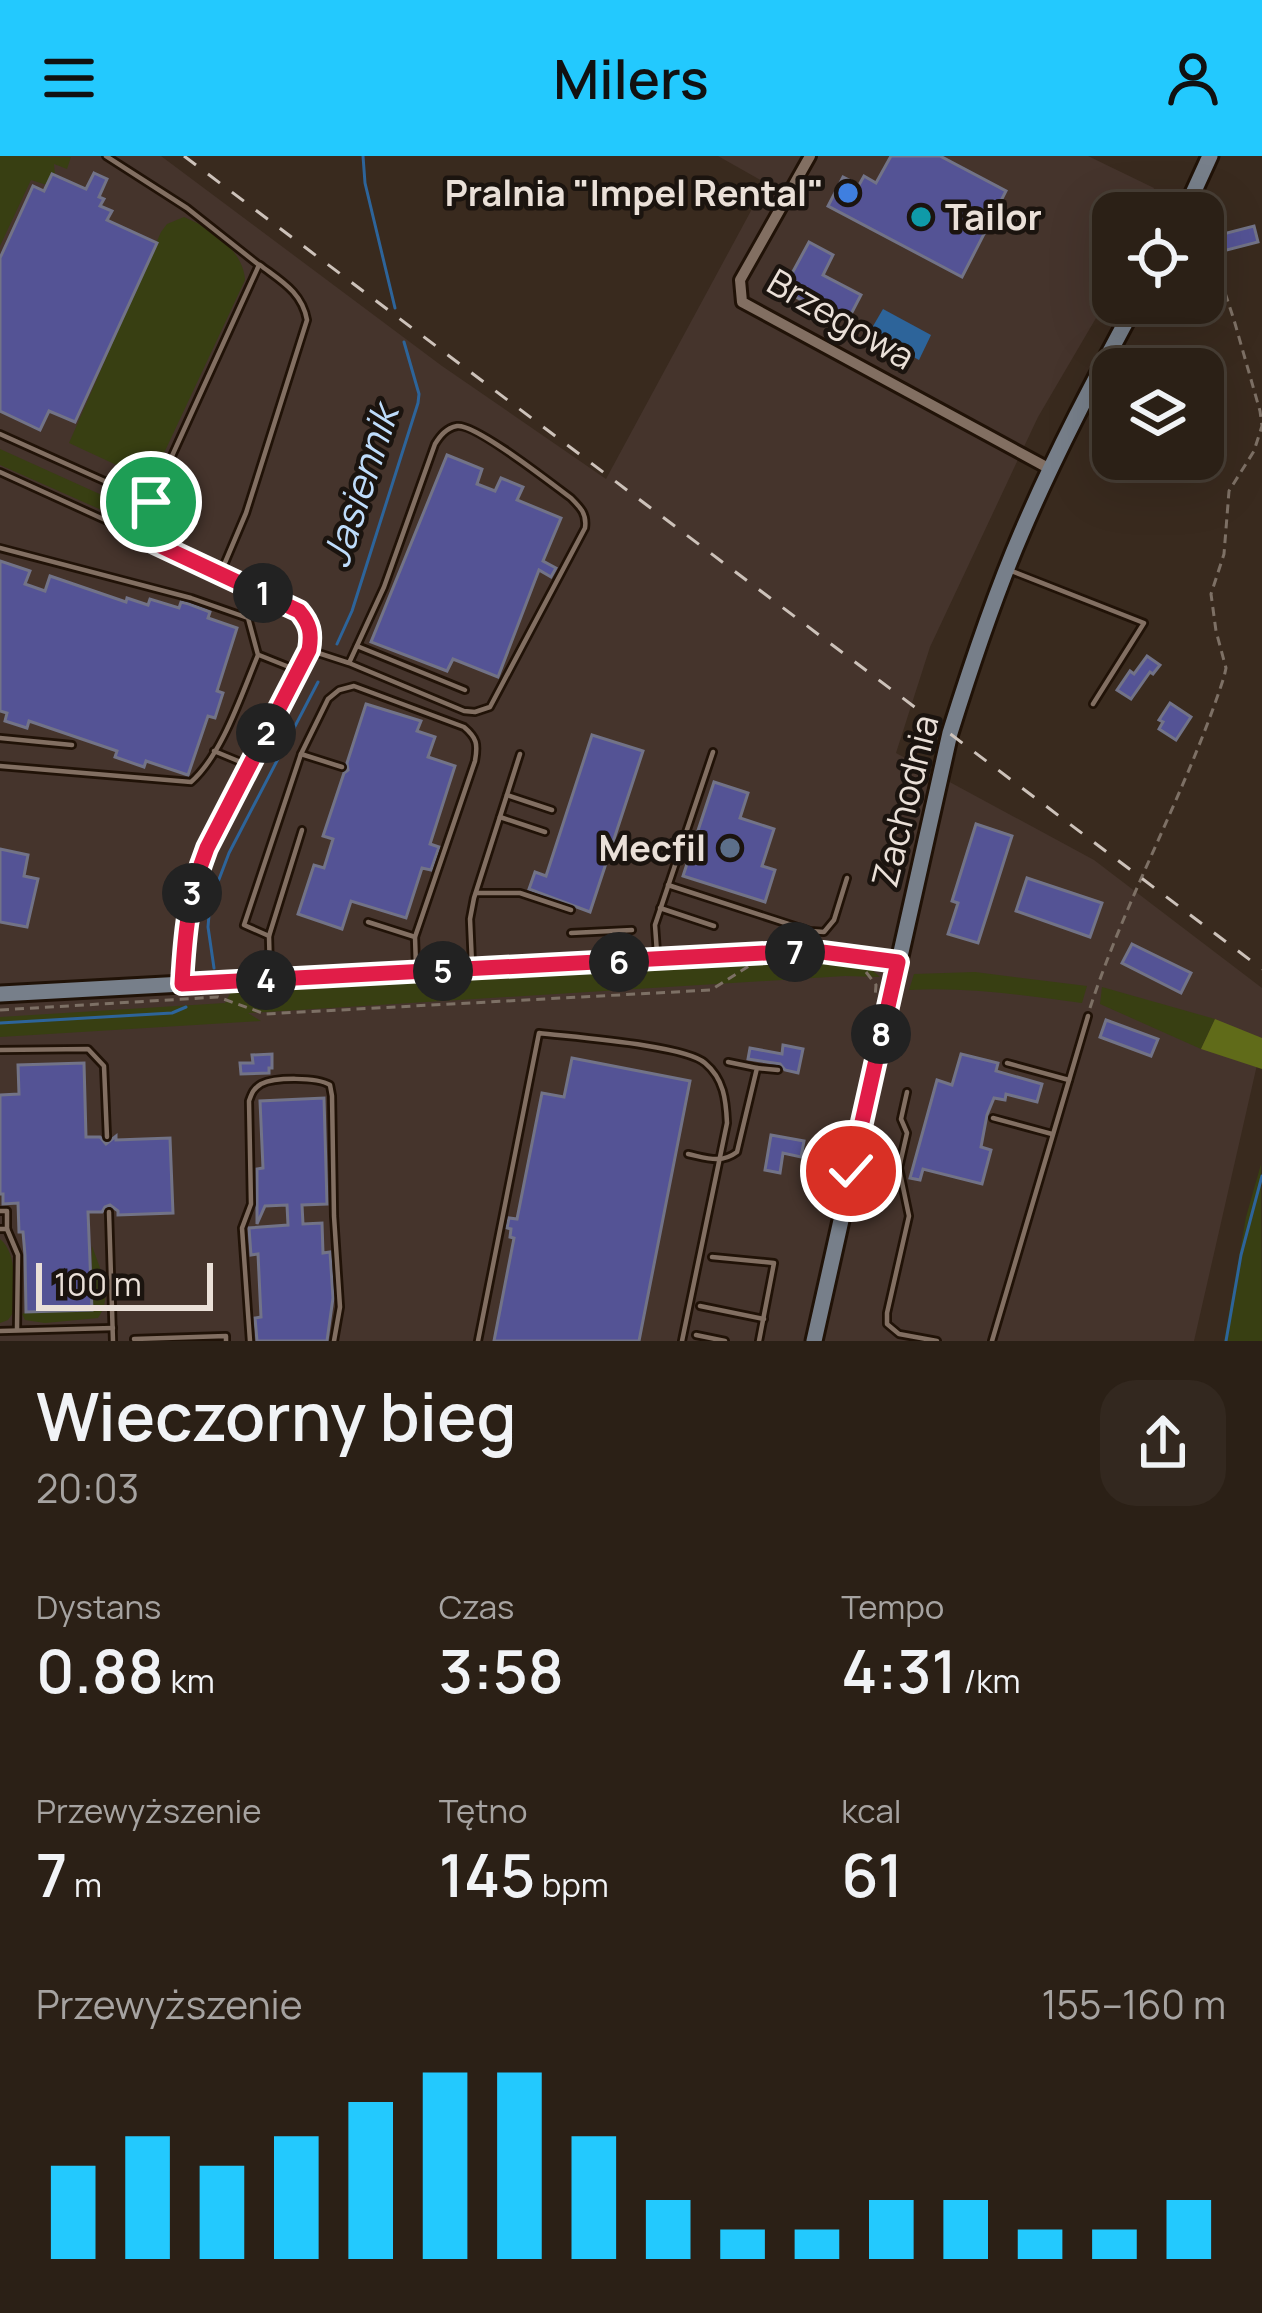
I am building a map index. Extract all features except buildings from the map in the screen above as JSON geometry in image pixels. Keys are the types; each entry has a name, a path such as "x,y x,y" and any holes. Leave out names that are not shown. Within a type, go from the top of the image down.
{"street":[{"name":"Brzegowa","path":"810,156 740,280 742,302 1050,469"},
{"path":"1194,192 1210,156"},
{"name":"Zachodnia","path":"814,1341 950,733 1006,569 1050,469 1125,324"},
{"path":"182,984 185,918 207,848 309,650 309,622 299,611 239,581"},
{"path":"0,994 785,952 898,962"}],"lane":[{"path":"106,156 187,208 296,293 305,309 307,320 246,513 221,572"},
{"path":"135,534 259,265"},
{"path":"309,650 464,711 490,707 585,528 583,510 476,430 456,426 448,430 435,444 384,587 349,663"},
{"path":"0,434 151,502"},
{"path":"0,472 239,581"},
{"path":"0,548 191,598 248,618 258,655 214,752 191,782 0,766"},
{"path":"1006,569 1144,623 1093,704"},
{"path":"357,646 465,690"},
{"path":"258,655 298,671"},
{"path":"269,936 244,926 301,754 328,699 354,686 464,727 478,745 415,937 417,973"},
{"path":"0,738 72,745"},
{"path":"214,752 249,765"},
{"path":"657,959 655,925 713,752"},
{"path":"301,754 342,767"},
{"path":"472,970 470,919 520,754"},
{"path":"507,794 552,810"},
{"path":"500,817 545,832"},
{"path":"270,980 269,936 302,830"},
{"path":"668,885 824,932 847,878"},
{"path":"476,893 520,893 572,910"},
{"path":"660,908 714,926"},
{"path":"368,922 415,937"},
{"path":"571,933 632,930"},
{"path":"615,931 616,962"},
{"path":"992,1341 1088,1016"},
{"path":"478,1341 539,1033 693,1055 705,1062 723,1088 727,1123 682,1341"},
{"path":"0,1050 88,1049 104,1066 107,1137"},
{"path":"728,1062 778,1070"},
{"path":"1007,1063 1069,1080"},
{"path":"688,1154 718,1160 737,1152 757,1068"},
{"path":"250,1341 242,1228 251,1204 249,1101 261,1084 308,1080 330,1085 332,1096 340,1307 334,1341"},
{"path":"907,1092 901,1119 907,1133 899,1168 909,1216 887,1324 899,1334 937,1341"},
{"path":"993,1118 1052,1134"},
{"path":"0,1211 7,1211 4,1229 18,1255 16,1331"},
{"path":"109,1212 113,1341"},
{"path":"712,1257 774,1263 759,1341"},
{"path":"700,1306 764,1319"},
{"path":"0,1331 112,1328"},
{"path":"696,1335 725,1341"},
{"path":"134,1339 226,1336 226,1341"}],"path":[{"path":"1088,1016 1105,962 1194,759 1226,668 1211,595 1224,554 1229,491 1254,451 1262,426 1224,290"},
{"path":"0,1010 218,997 265,1014 711,990 748,966"},
{"path":"856,970 873,979 875,998"}],"shaded area":[{"path":"0,156 161,156 442,366 606,479 766,183 718,156 1088,156 1154,188 1153,192 1092,192 1092,324 1038,417 930,647 896,753 1094,860 1262,988 1262,1043 1194,1341 0,1341"}],"green space":[{"path":"0,156 71,157 67,169 54,164 50,186 31,180 0,246"},
{"path":"184,217 232,249 245,280 151,481 69,443 161,232"},
{"path":"0,449 104,496 108,489 137,503 138,513 124,520 0,465"},
{"path":"780,959 847,961 880,977 248,1013 261,1021 0,1037 0,1017 225,1003 232,990"},
{"path":"975,972 1087,986 1082,1003 974,991 909,990 914,974"},
{"path":"1102,987 1215,1019 1201,1049 1100,1004"},
{"path":"1215,1019 1262,1038 1262,1069 1201,1049"},
{"path":"1261,1164 1262,1341 1224,1341 1246,1217"},
{"path":"0,1239 10,1254 14,1283 13,1313 0,1323"},
{"path":"92,1246 105,1292 98,1318 25,1320 22,1314 26,1312 91,1310"}],"water":[{"path":"883,309 931,335 919,360 869,333"}],"waterway":[{"name":"Jasiennik","path":"363,156 365,183 395,308"},
{"name":"Jasiennik","path":"337,644 352,611 418,403 404,342"},
{"name":"Jasiennik","path":"214,968 210,903 229,853 318,682"},
{"name":"Jasiennik","path":"0,1023 172,1013 186,1007"},
{"path":"1226,1341 1241,1255 1262,1176"}],"railway":[{"path":"184,156 1262,969"}],"place":[{"name":"Pralnia \"Impel Rental\"","path":"848,193"},
{"name":"Tailor","path":"921,217"},
{"name":"Mecfil","path":"730,848"}],"route":[{"path":"151,502 135,534 299,611 311,631 309,650 195,880 185,918 182,984 785,952 898,962 851,1171"}]}
